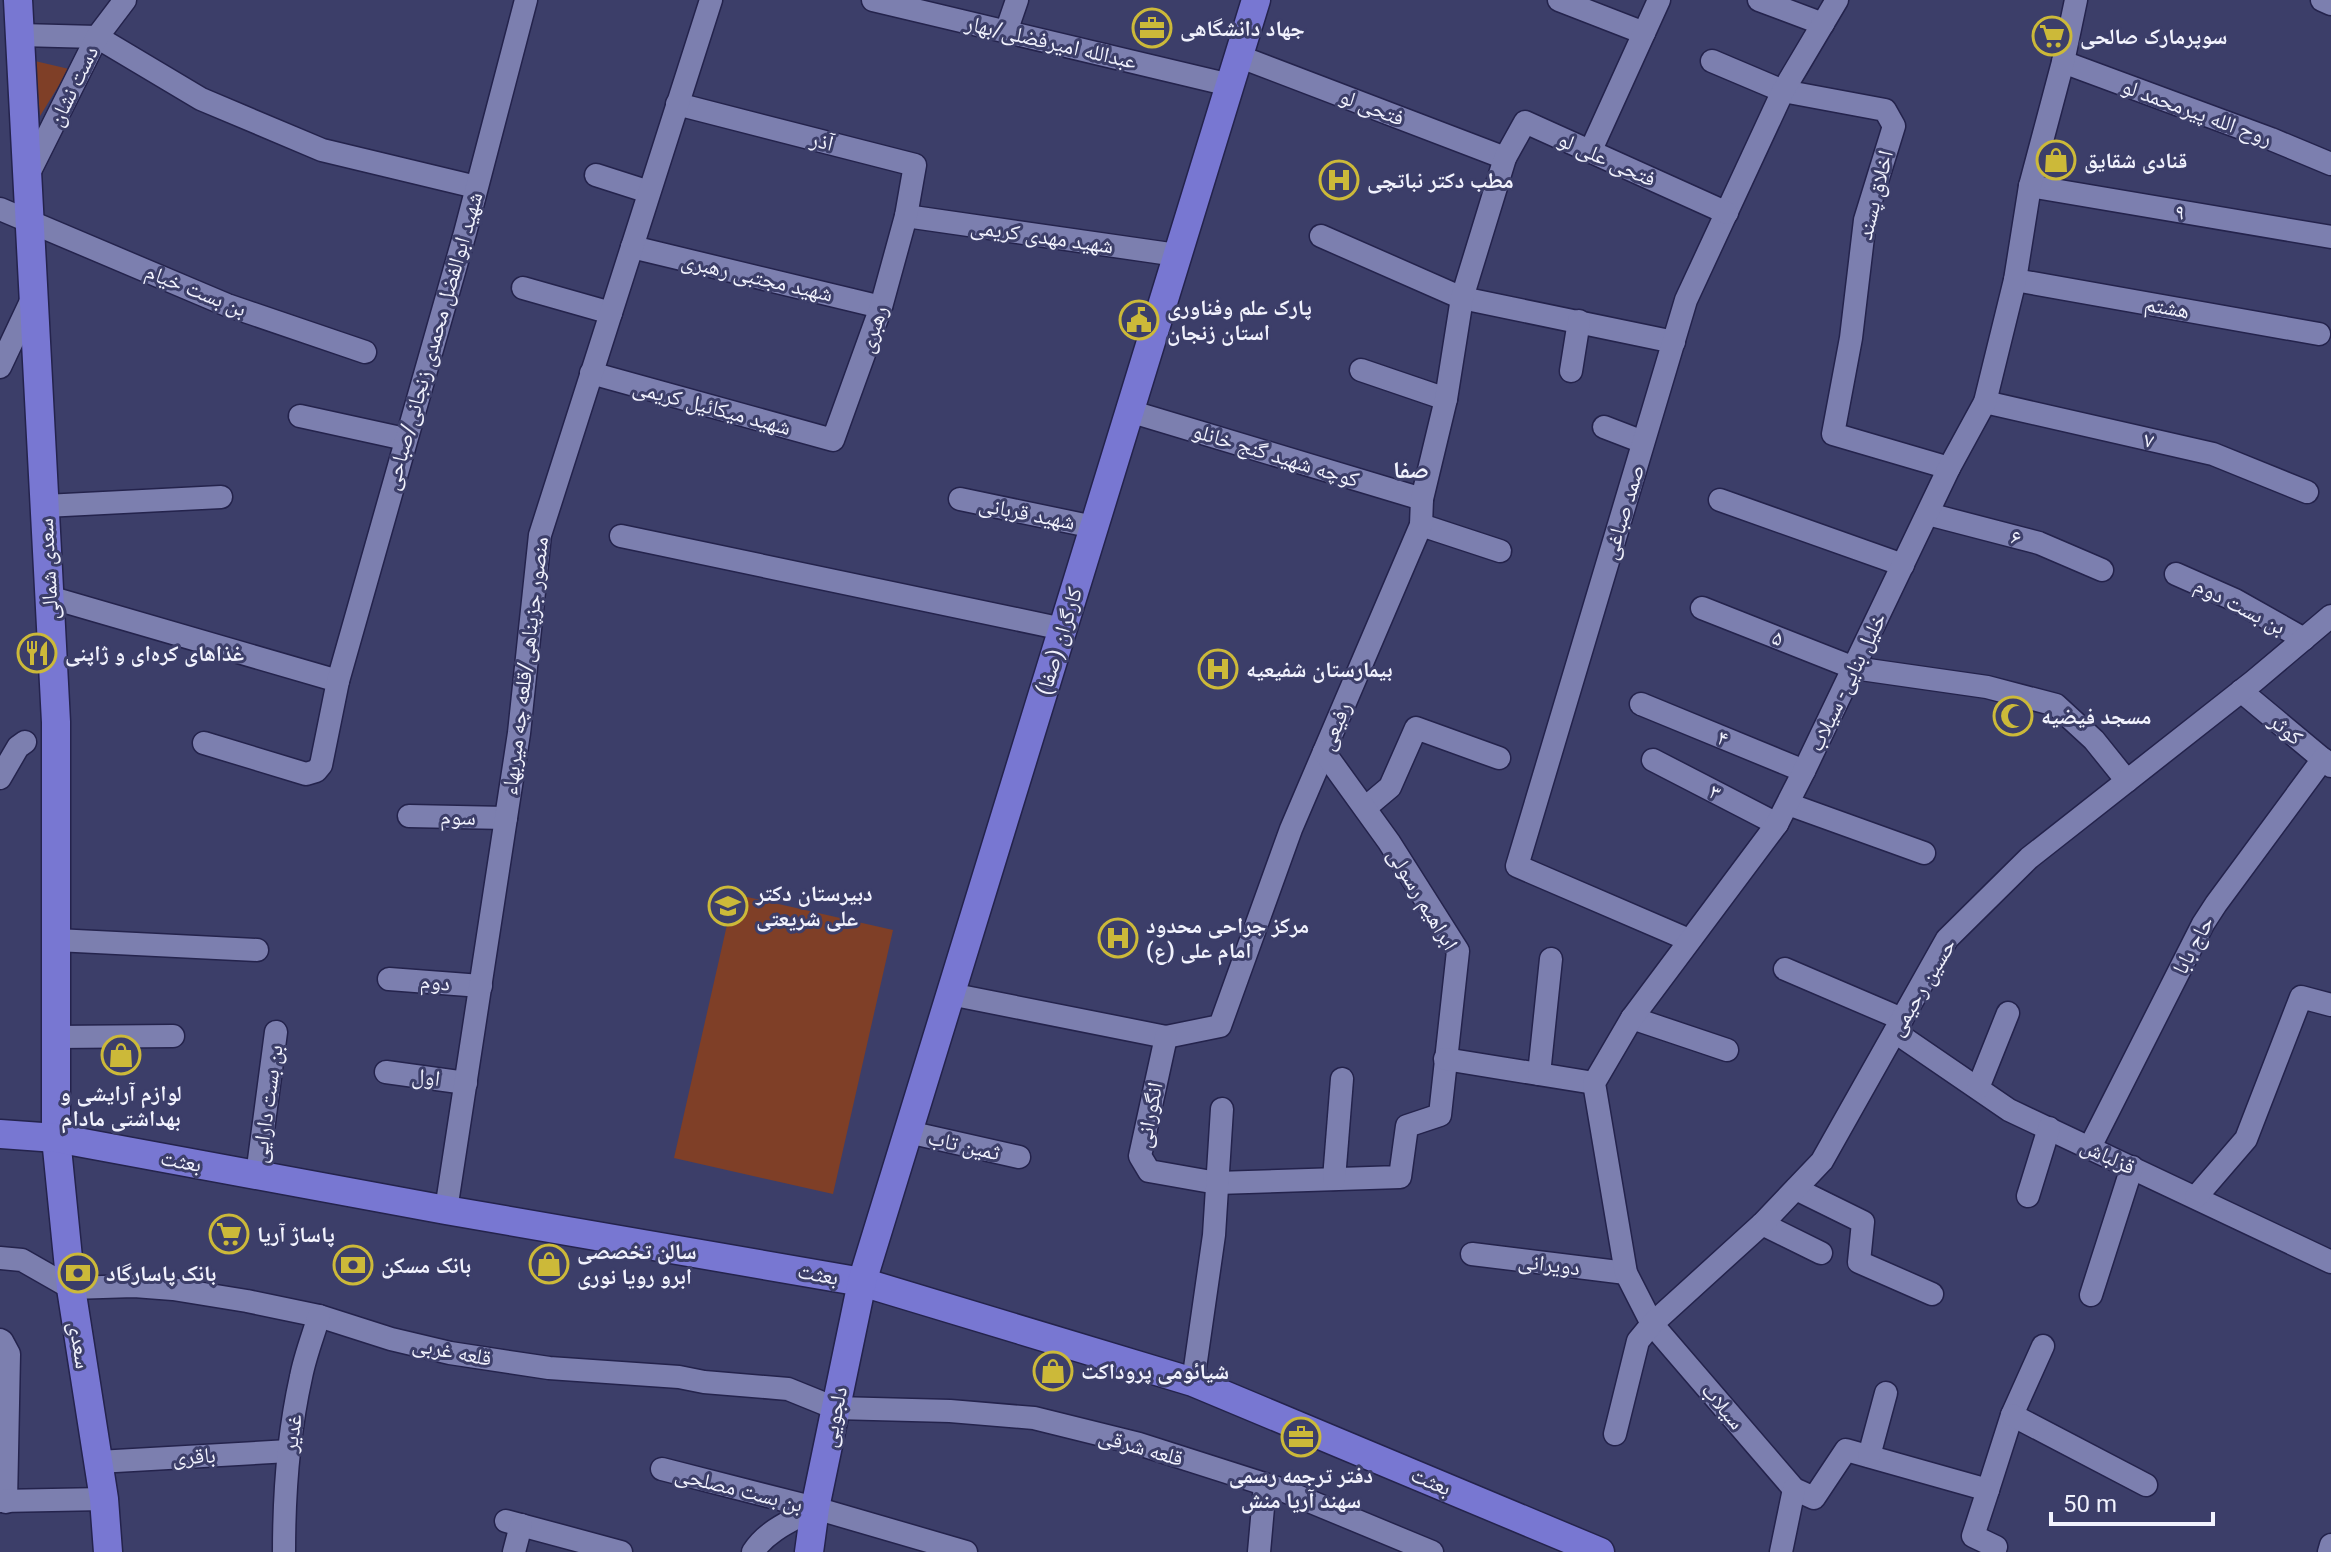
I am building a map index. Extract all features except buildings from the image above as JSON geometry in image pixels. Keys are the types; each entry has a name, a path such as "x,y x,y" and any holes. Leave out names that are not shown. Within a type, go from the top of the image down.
{"main road":[{"name":"سعدی شمالی","path":"18,0 56,722 56,1138"},
{"name":"کارگران (صفا)","path":"862,1282 1256,0"},
{"name":"بعثت","path":"0,1134 56,1138 862,1282 1193,1382 1600,1552"},
{"name":"سعدی","path":"56,1138 71,1288 104,1499 108,1552"},
{"name":"دلجویی","path":"809,1552 815,1508 862,1282"}],"street":[{"name":"دست نشان","path":"28,175 97,37 125,0"},
{"name":"شهید ابوالفضل محمدی زنجانی/صباحی","path":"204,743 306,774 316,771 321,765 338,681 526,0"},
{"name":"منصور جزپناهی/قلعه چه میربهاء","path":"446,1210 519,733 540,535 711,0"},
{"name":"عبدالله امیرفضلی/بهار","path":"873,0 1230,85"},
{"path":"1006,32 1017,0"},
{"path":"1559,0 1644,33"},
{"path":"1590,152 1659,0"},
{"path":"1759,0 1823,24"},
{"name":"صمد صباغی","path":"1689,940 1517,866 1686,300 1783,91 1837,0"},
{"name":"خلیل بنایی- سیلاب","path":"1594,1083 1632,1018 1777,824 1949,468 1985,402 2015,280 2030,186 2076,0"},
{"path":"2322,0 2331,4"},
{"path":"20,35 97,37 201,99 322,150 476,187"},
{"name":"فتحی لو","path":"1238,56 1505,158"},
{"path":"1712,61 1783,91"},
{"name":"روح الله پیرمحمد لو","path":"2063,62 2331,164"},
{"name":"اخلاق پسند","path":"1783,91 1885,110 1894,126 1865,220 1851,338 1833,434 1949,468"},
{"name":"آذر","path":"677,104 915,165 906,216"},
{"name":"فتحی علی لو","path":"1505,158 1525,122 1727,213"},
{"name":"رفیعی","path":"950,994 1166,1037 1220,1026 1291,829 1421,525 1422,499 1446,399 1462,298 1505,158"},
{"path":"596,175 649,192"},
{"name":"۹","path":"2030,186 2331,237"},
{"name":"بن بست خیام","path":"0,209 227,305 365,352"},
{"name":"شهید مهدی کریمی","path":"906,216 1177,255"},
{"name":"رهبری","path":"833,440 881,307 906,216"},
{"path":"1321,236 1462,298 1674,342"},
{"name":"شهید مجتبی رهبری","path":"632,247 881,307"},
{"name":"هشتم","path":"2015,280 2319,334"},
{"path":"523,288 611,313"},
{"path":"0,367 34,296"},
{"path":"1571,371 1579,321"},
{"path":"1361,370 1446,399"},
{"name":"شهید میکائیل کریمی","path":"591,373 833,440"},
{"name":"۷","path":"1985,402 2213,454 2307,492"},
{"name":"کوچه شهید گنج خانلو","path":"1129,411 1422,499"},
{"path":"300,416 405,439"},
{"path":"1604,427 1643,442"},
{"path":"45,506 221,497"},
{"name":"شهید قربانی","path":"960,499 1094,527"},
{"path":"1720,500 1903,565"},
{"name":"۶","path":"1928,514 2039,543 2102,570"},
{"path":"1421,525 1500,551"},
{"path":"621,536 1063,629"},
{"name":"بن بست دوم","path":"2176,574 2235,600 2304,639"},
{"path":"49,597 338,681"},
{"name":"۵","path":"1702,608 1854,668 1987,687 2056,705 2094,740 2127,781"},
{"name":"حسین رحیمی","path":"1615,1434 1638,1341 1652,1324 1762,1224 1822,1161 1947,939 2029,858 2331,616"},
{"name":"کوثر","path":"2241,691 2327,763"},
{"name":"۴","path":"1641,704 1804,771"},
{"path":"1365,808 1390,787 1416,728 1499,758"},
{"path":"0,778 18,747 25,742"},
{"name":"ابراهیم رسولی","path":"1324,752 1389,842 1458,951 1440,1115"},
{"name":"۳","path":"1653,760 1777,824"},
{"name":"حاج بابا","path":"2090,1147 2203,924 2327,763"},
{"path":"1788,804 1924,853"},
{"name":"سوم","path":"409,816 506,818"},
{"path":"56,940 257,950"},
{"path":"1539,1074 1551,959"},
{"name":"قزلباش","path":"1785,969 1898,1026 2009,1110 2331,1262"},
{"name":"دوم","path":"389,979 481,986"},
{"path":"2196,1197 2246,1139 2301,997 2331,1005"},
{"path":"1978,1088 2008,1013"},
{"path":"1632,1018 1727,1050"},
{"name":"بن بست دارایی","path":"257,1175 276,1032"},
{"path":"56,1037 173,1036"},
{"name":"انگورانی","path":"1166,1037 1140,1156 1149,1171 1217,1183 1400,1177 1407,1126 1440,1115"},
{"path":"1445,1059 1594,1083 1626,1273 1652,1324"},
{"name":"اول","path":"386,1072 466,1083"},
{"path":"1334,1179 1342,1079"},
{"path":"1193,1382 1214,1235 1222,1109"},
{"path":"2028,1196 2049,1128"},
{"name":"ثمین تاب","path":"908,1132 1019,1157"},
{"path":"2091,1295 2132,1167"},
{"path":"1796,1189 1863,1222 1859,1262 1932,1294"},
{"path":"1762,1224 1821,1253"},
{"name":"دویرانی","path":"1472,1254 1626,1273"},
{"path":"0,1258 22,1260 71,1288"},
{"name":"قلعه غربی","path":"71,1288 134,1286 173,1289 319,1316 391,1339 450,1353 549,1368 679,1377 788,1389 835,1408"},
{"name":"غدیر","path":"284,1552 283,1509 289,1451 301,1375 319,1316"},
{"name":"سیلاب","path":"1652,1324 1794,1489"},
{"path":"0,1340 9,1354 3,1502 104,1499"},
{"path":"1996,1547 1973,1536 2012,1415 2043,1346"},
{"path":"1869,1456 1886,1393"},
{"name":"قلعه شرقی","path":"835,1408 950,1411 1034,1418 1139,1444 1265,1485 1432,1552"},
{"path":"2012,1415 2146,1485"},
{"path":"1781,1552 1794,1489 1814,1498 1846,1450 1988,1490"},
{"name":"باقری","path":"98,1462 289,1451"},
{"name":"بن بست مصلحی","path":"662,1469 815,1508 966,1552"},
{"path":"1259,1552 1265,1485"},
{"path":"753,1552 779,1527 815,1508"},
{"path":"514,1552 514,1523 621,1552"},
{"path":"2329,1552 2331,1545"}],"shaded area":[{"path":"35,61 69,69 40,116"},
{"path":"734,894 893,930 833,1194 674,1158"}],"place":[{"name":"جهاد دانشگاهی","path":"1152,28"},
{"name":"سوپرمارک صالحی","path":"2052,36"},
{"name":"قنادی شقایق","path":"2056,160"},
{"name":"مطب دکتر نباتچی","path":"1339,180"},
{"name":"پارک علم وفناوری استان زنجان","path":"1139,320"},
{"name":"غذاهای کره‌ای و ژاپنی","path":"37,653"},
{"name":"بیمارستان شفیعیه","path":"1218,669"},
{"name":"مسجد فیضیه","path":"2013,716"},
{"name":"دبیرستان دکتر علی شریعتی","path":"728,906"},
{"name":"مرکز جراحی محدود امام علی (ع)","path":"1118,938"},
{"name":"لوازم آرایشی و بهداشتی مادام","path":"121,1055"},
{"name":"پاساژ آریا","path":"229,1234"},
{"name":"سالن تخصصی ابرو رویا نوری","path":"549,1264"},
{"name":"بانک مسکن","path":"353,1265"},
{"name":"بانک پاسارگاد","path":"78,1273"},
{"name":"شیائومی پروداکت","path":"1053,1371"},
{"name":"دفتر ترجمه رسمی سهند آریا منش","path":"1301,1437"}],"district":[{"name":"صفا","path":"1411,470"}]}
